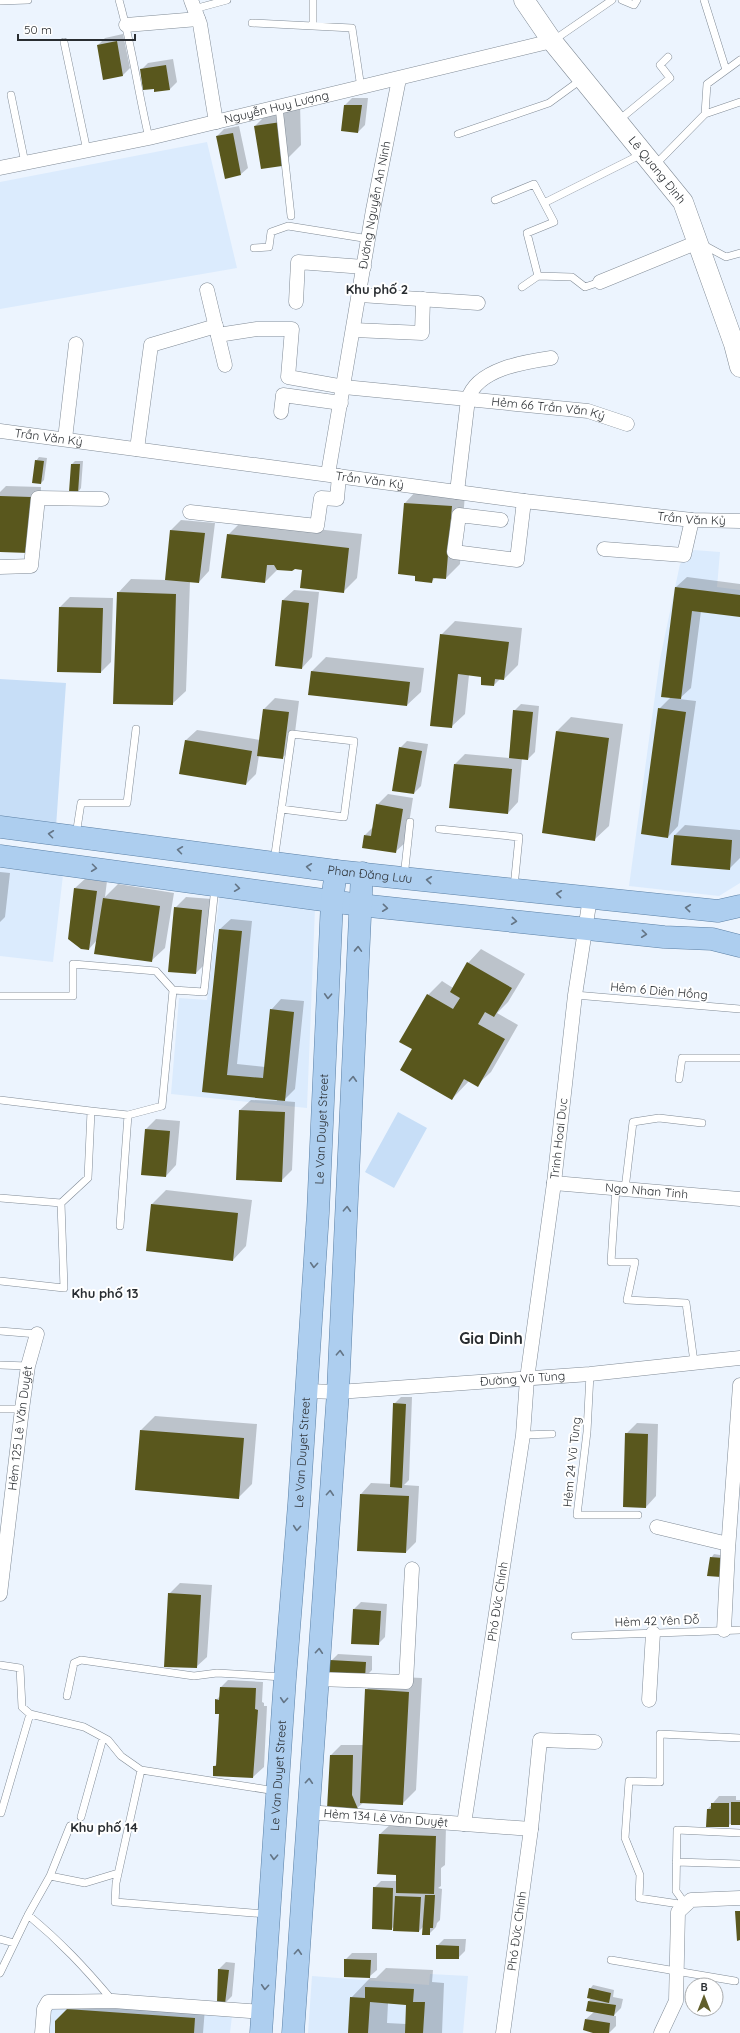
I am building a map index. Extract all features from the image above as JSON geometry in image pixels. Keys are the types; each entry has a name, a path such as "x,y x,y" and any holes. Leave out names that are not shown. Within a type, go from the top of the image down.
{"main road":[{"name":"Lê Quang Định","path":"524,0 552,41 683,202 737,343 740,367"},
{"name":"Phan Đăng Lưu","path":"0,827 336,871 404,877 718,912 740,906"},
{"path":"0,856 215,884 360,905 664,937 712,939 740,935"},
{"name":"Le Van Duyet Street","path":"262,2023 285,1678 300,1504 305,1391 316,1237 332,901 336,871"},
{"path":"293,2033 307,1812 338,1392 362,873"},
{"path":"718,912 740,899"},
{"path":"712,939 740,946"},
{"path":"316,1237 346,1238"}],"street":[{"path":"126,25 194,9 216,122"},
{"name":"Nguyễn Huy Lượng","path":"0,168 149,138 552,41"},
{"name":"Đường Nguyễn An Ninh","path":"190,512 317,526 321,498 337,499 334,475 341,403 369,239 399,79"},
{"path":"600,282 698,242"},
{"path":"296,302 298,262 364,267"},
{"path":"207,290 225,365"},
{"path":"360,295 478,303"},
{"path":"354,330 422,333 423,299"},
{"name":"Hẻm 66 Trần Văn Kỷ","path":"217,330 292,329 288,377 344,387 588,411 627,424"},
{"path":"137,449 151,345 217,330"},
{"path":"65,439 76,344"},
{"path":"457,492 468,399 471,390 486,377 518,362 551,358"},
{"path":"281,412 283,395 341,403"},
{"name":"Trần Văn Kỷ","path":"0,431 524,501 692,520 740,521"},
{"path":"0,567 31,566 38,498 102,499"},
{"path":"501,520 459,515 454,552 517,560 524,501"},
{"path":"604,549 684,555 692,520"},
{"name":"Trinh Hoai Duc","path":"527,1379 554,1183 575,995 590,898"},
{"name":"Ngo Nhan Tinh","path":"554,1183 740,1199"},
{"name":"Hẻm 125 Lê Văn Duyệt","path":"0,1594 5,1510 28,1366 37,1334"},
{"name":"Đường Vũ Tùng","path":"305,1391 338,1392 527,1379 590,1374 740,1358"},
{"name":"Phó Đức Chính","path":"464,1824 523,1435 527,1379"},
{"path":"724,1630 728,1544 740,1385"},
{"path":"657,1527 728,1544"},
{"path":"317,1679 406,1682 412,1569"},
{"path":"649,1700 653,1632"},
{"name":"Phó Đức Chính","path":"503,2033 531,1829 540,1740 595,1742"},
{"name":"Hẻm 134 Lê Văn Duyệt","path":"307,1812 531,1829"},
{"path":"661,2033 676,2001 678,1912 692,1900 740,1898"},
{"path":"42,2033 44,2009 48,2002 113,2001 262,2023"}],"lane":[{"path":"0,1 28,0"},
{"path":"119,0 126,25 137,86 149,138"},
{"path":"194,9 227,0"},
{"path":"313,0 313,26"},
{"path":"552,41 612,0"},
{"path":"622,0 634,5 637,0"},
{"path":"704,0 726,70"},
{"path":"252,23 352,28 361,88"},
{"path":"64,42 87,151"},
{"path":"617,122 670,78 660,65 668,57"},
{"path":"705,114 707,84 740,60"},
{"path":"458,134 549,103 582,79"},
{"path":"11,95 25,163"},
{"path":"544,203 648,160 705,114 740,102"},
{"path":"279,107 291,216"},
{"path":"495,200 534,184 554,222 527,233 538,276"},
{"path":"254,248 269,247 271,232 288,226 369,239"},
{"path":"698,242 726,257 740,253"},
{"path":"522,287 538,276 572,277 584,288 600,282"},
{"path":"75,837 81,803 127,803 136,729"},
{"path":"274,863 281,809 292,734 354,741 344,817 281,809"},
{"path":"404,877 410,822"},
{"path":"439,829 519,837 513,890"},
{"path":"0,996 73,996 73,964 156,971 173,990 204,992 215,884"},
{"path":"0,1100 128,1115 162,1106 173,990"},
{"name":"Hẻm 6 Diên Hồng","path":"575,995 740,1009"},
{"path":"679,1079 682,1058 740,1058"},
{"path":"0,1281 64,1288 62,1203 88,1178 91,1111"},
{"path":"120,1226 128,1115"},
{"path":"694,1362 686,1303 627,1300 635,1262 611,1262 620,1188 633,1122 659,1118 702,1123"},
{"path":"0,1198 62,1203"},
{"path":"0,1331 37,1334"},
{"path":"0,1365 28,1366"},
{"name":"Hẻm 24 Vũ Tùng","path":"590,1374 587,1432 577,1515 638,1515"},
{"path":"0,1409 22,1409"},
{"path":"523,1435 552,1434"},
{"name":"Hẻm 42 Yên Đỗ","path":"574,1636 740,1630"},
{"path":"67,1696 74,1663 81,1660 194,1676 217,1673 285,1678"},
{"path":"0,1665 20,1668 22,1706 30,1714 84,1727 108,1740 121,1756 141,1770 278,1791"},
{"path":"1,1813 30,1714"},
{"path":"686,1905 639,1898 640,1875 625,1838 628,1781 660,1782 660,1734 740,1738"},
{"path":"81,1816 103,1738"},
{"path":"141,1770 118,1874 116,1902 270,1914"},
{"path":"0,1973 28,1915 50,1876 70,1826"},
{"path":"686,1905 676,1890 677,1830 740,1833"},
{"path":"676,1862 740,1864"},
{"path":"50,1876 84,1883 118,1874"},
{"path":"28,1915 58,1939 83,1965 113,2001"},
{"path":"0,1939 14,1943"},
{"path":"611,1960 735,1981"}],"shaded area":[{"path":"207,142 237,268 0,309 0,182"},
{"path":"694,550 720,552 717,587 740,590 740,883 719,896 629,886 660,659 680,564"},
{"path":"0,679 66,683 56,827 12,820 0,816"},
{"path":"0,868 63,875 53,962 0,956"},
{"path":"220,893 315,908 307,1108 171,1094 179,998 207,1000"},
{"path":"398,1112 427,1128 394,1188 365,1172"},
{"path":"430,1974 468,1976 463,2033 308,2033 312,1976 429,1985"},
{"path":"51,2005 107,2005 232,2016 230,2033 46,2033"}],"building":[{"path":"117,41 123,76 103,80 97,45"},
{"path":"166,65 170,90 154,92 154,89 143,90 140,69"},
{"path":"344,105 362,105 358,133 341,131"},
{"path":"281,122 282,166 261,169 254,126"},
{"path":"233,133 241,175 225,179 216,136"},
{"path":"35,460 44,461 41,484 32,483"},
{"path":"71,464 80,464 78,493 69,492"},
{"path":"0,496 31,497 29,553 0,552"},
{"path":"404,503 452,506 446,579 433,578 432,583 415,581 415,576 398,574"},
{"path":"170,530 205,533 199,583 165,580"},
{"path":"227,534 349,548 344,593 300,588 302,570 277,570 274,565 267,565 265,583 221,578"},
{"path":"675,587 740,595 740,617 692,611 681,699 661,697"},
{"path":"117,592 176,594 173,705 113,704"},
{"path":"282,600 309,603 302,669 275,666"},
{"path":"59,607 103,608 101,673 57,672"},
{"path":"440,634 509,642 504,680 495,679 494,686 481,685 481,677 458,674 452,728 430,726"},
{"path":"311,671 410,682 407,706 308,695"},
{"path":"658,708 686,712 668,838 641,834"},
{"path":"263,709 289,712 283,759 257,756"},
{"path":"513,710 533,712 528,760 509,758"},
{"path":"556,731 609,738 595,841 542,833"},
{"path":"185,740 252,751 246,785 179,774"},
{"path":"399,747 422,751 414,794 392,791"},
{"path":"454,764 512,769 508,814 449,808"},
{"path":"376,804 403,809 396,853 362,848 364,835 371,836"},
{"path":"674,835 732,840 730,870 671,865"},
{"path":"74,888 97,891 89,950 81,949 68,939"},
{"path":"103,898 160,906 152,962 94,954"},
{"path":"174,907 202,910 196,974 168,972"},
{"path":"219,929 242,931 227,1075 263,1078 270,1009 294,1012 285,1101 202,1092"},
{"path":"467,962 512,988 494,1017 485,1012 478,1024 505,1039 478,1087 464,1079 452,1100 400,1070 412,1049 399,1042 427,994 453,1009 460,998 450,992"},
{"path":"239,1110 285,1112 282,1182 236,1180"},
{"path":"145,1129 170,1131 166,1177 141,1175"},
{"path":"151,1204 238,1213 233,1261 146,1251"},
{"path":"393,1403 406,1404 402,1488 390,1487"},
{"path":"140,1430 244,1438 239,1499 135,1490"},
{"path":"625,1433 648,1434 646,1508 623,1507"},
{"path":"360,1494 409,1496 406,1553 357,1551"},
{"path":"710,1557 723,1558 721,1577 707,1576"},
{"path":"168,1593 201,1595 197,1668 164,1667"},
{"path":"353,1609 381,1611 379,1645 351,1644"},
{"path":"330,1660 366,1662 365,1678 329,1676"},
{"path":"220,1687 256,1688 255,1709 258,1710 253,1778 213,1776 213,1766 216,1766 219,1714 215,1714 215,1699 219,1700"},
{"path":"365,1689 409,1692 403,1805 360,1803"},
{"path":"330,1755 353,1755 352,1795 358,1809 327,1809"},
{"path":"731,1802 740,1802 740,1825 731,1825"},
{"path":"711,1803 729,1803 729,1827 706,1827 707,1809 711,1809"},
{"path":"379,1834 436,1836 434,1894 396,1893 396,1875 377,1874"},
{"path":"373,1887 393,1888 392,1930 372,1929"},
{"path":"425,1895 435,1895 433,1928 430,1928 430,1935 422,1935"},
{"path":"395,1896 421,1897 419,1932 393,1931"},
{"path":"735,1911 740,1911 740,1940 737,1941"},
{"path":"436,1945 459,1946 459,1959 436,1959"},
{"path":"344,1959 371,1960 370,1978 344,1977"},
{"path":"218,1969 229,1970 225,2004 217,2003"},
{"path":"365,1987 414,1989 413,2002 425,2002 423,2033 405,2033 406,2005 370,2002 368,2033 348,2033 350,1997 365,1998"},
{"path":"589,1988 611,1993 609,2003 587,1998"},
{"path":"588,2001 616,2005 614,2016 586,2011"},
{"path":"67,2009 195,2018 194,2033 55,2033 55,2021"},
{"path":"585,2019 610,2023 609,2033 593,2033 583,2030"}],"district":[{"name":"Khu phố 2","path":"377,289"},
{"name":"Khu phố 13","path":"105,1293"},
{"name":"Gia Dinh","path":"491,1338"},
{"name":"Khu phố 14","path":"104,1827"}]}
